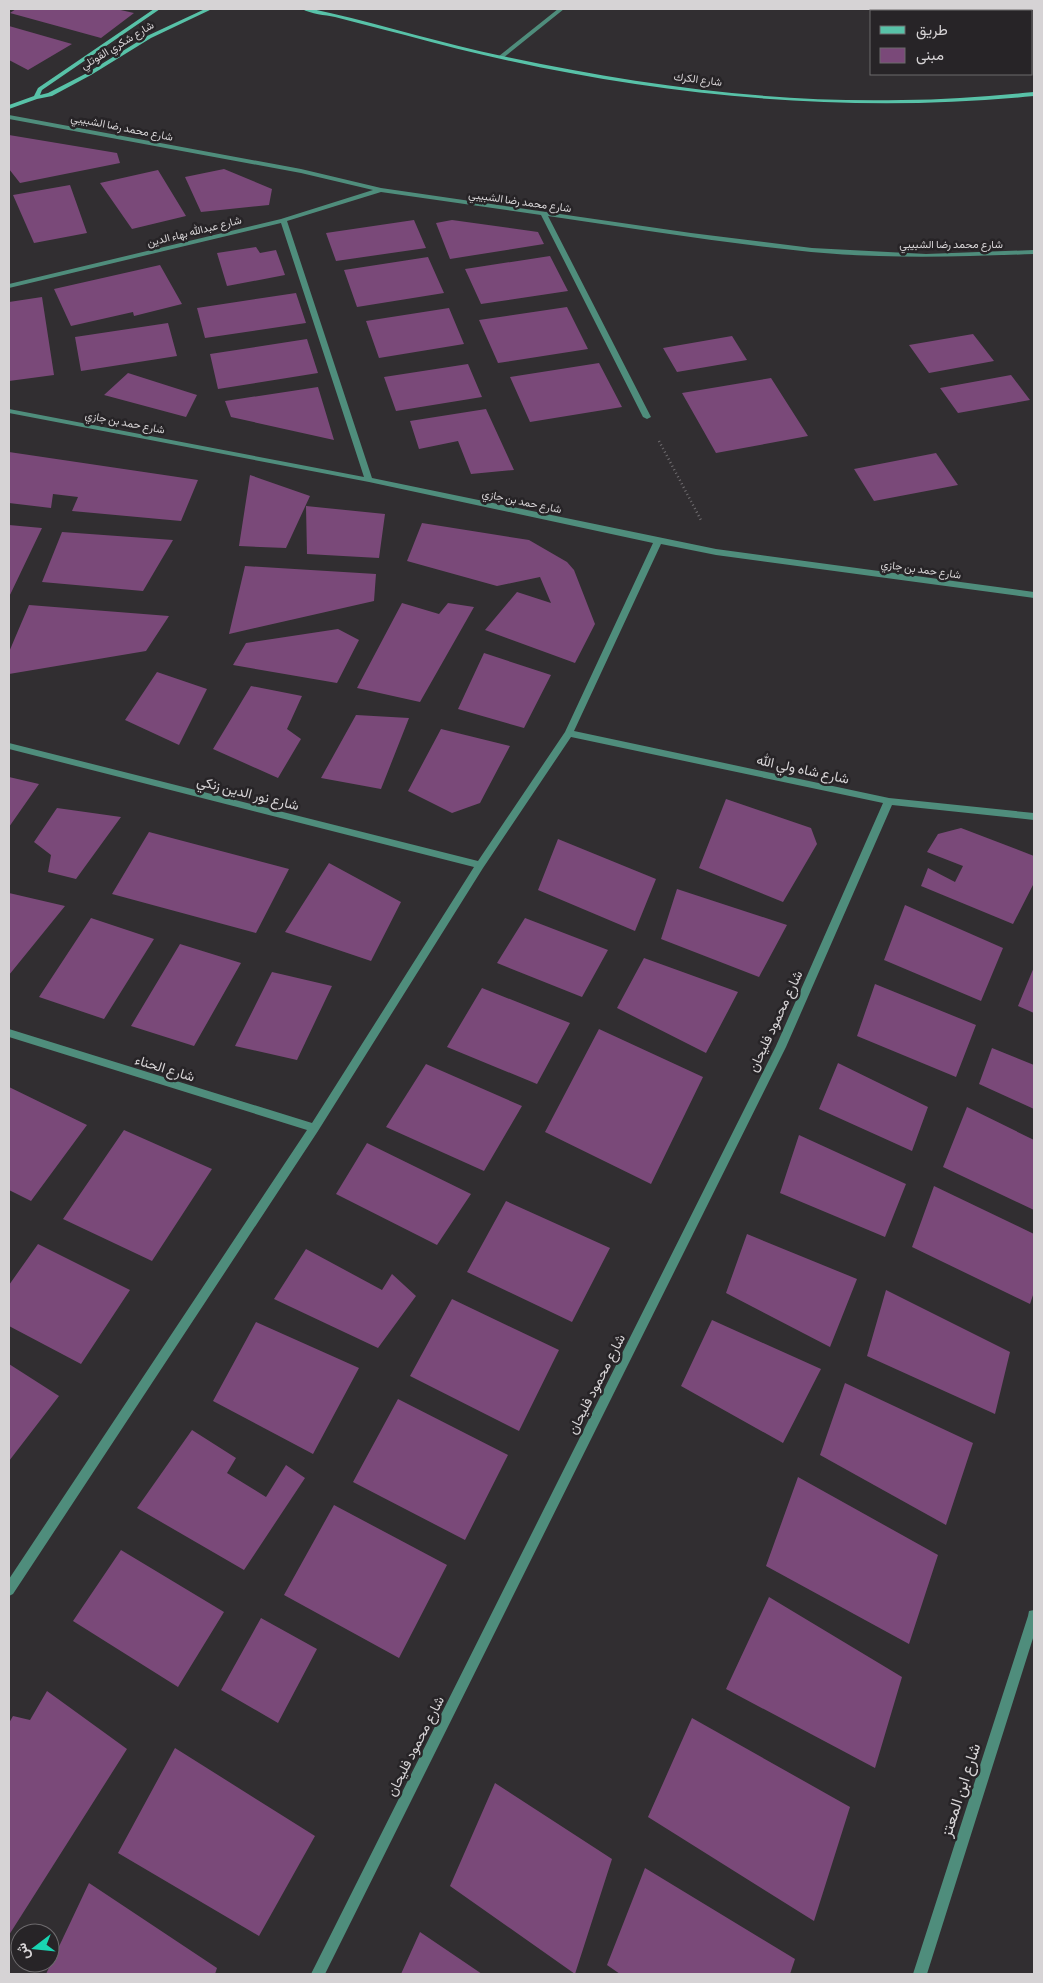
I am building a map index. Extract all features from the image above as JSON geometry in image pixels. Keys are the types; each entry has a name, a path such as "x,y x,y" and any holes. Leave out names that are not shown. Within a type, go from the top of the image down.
{"street":[{"name":"شارع شكري القوتلي","path":"36,97 40,89 157,9"},
{"name":"شارع شكري القوتلي","path":"9,107 36,97 50,95 149,37 209,9"},
{"name":"شارع الكرك","path":"305,9 367,22 501,58 710,92 900,103 942,102 1034,94"},
{"name":"شارع الكرك","path":"338,9 367,22"},
{"path":"501,58 561,9"},
{"name":"شارع محمد رضا الشبيبي","path":"9,117 301,171 382,190 544,215 812,250 926,256 1034,252"},
{"name":"شارع عبدالله بهاء الدين","path":"9,286 283,220 382,190"},
{"path":"544,215 647,417"},
{"path":"283,220 368,480"},
{"name":"شارع حمد بن جازي","path":"9,411 368,480 658,542 716,552 1034,596"},
{"path":"9,1590 314,1128 480,866 569,733 658,542"},
{"name":"شارع شاه ولي الله","path":"569,733 889,801 1034,817"},
{"name":"شارع نور الدين زنكي","path":"9,746 480,866"},
{"name":"شارع محمود فليحان","path":"318,1974 781,1048 889,801"},
{"name":"شارع الحناء","path":"9,1033 314,1128"},
{"name":"شارع ابن المعتز","path":"920,1974 1034,1616"}],"path":[{"path":"647,417 701,520"}],"building":[{"path":"16,9 116,9 134,13 101,38 10,13"},
{"path":"9,26 72,44 28,70 9,60"},
{"path":"9,135 117,153 120,163 20,183 9,169"},
{"path":"224,169 272,189 269,205 201,212 185,177"},
{"path":"158,170 186,216 132,229 100,183"},
{"path":"70,185 87,233 34,243 13,195"},
{"path":"414,220 426,248 336,261 326,233"},
{"path":"452,220 538,232 544,244 450,259 436,223"},
{"path":"256,247 260,253 276,250 285,275 227,286 217,253"},
{"path":"550,256 568,291 481,304 465,269"},
{"path":"428,257 444,293 357,307 344,270"},
{"path":"160,265 182,304 134,316 133,312 71,326 54,289"},
{"path":"296,293 306,323 205,338 197,308"},
{"path":"42,297 54,375 9,381 9,302"},
{"path":"567,307 588,349 498,363 479,320"},
{"path":"449,308 464,344 379,358 366,321"},
{"path":"168,323 177,356 81,371 75,337"},
{"path":"973,334 994,361 929,373 909,345"},
{"path":"732,336 747,360 677,372 663,348"},
{"path":"307,339 318,373 218,389 210,354"},
{"path":"599,363 622,407 530,422 510,377"},
{"path":"468,364 482,397 396,411 384,377"},
{"path":"128,373 197,395 186,417 104,395"},
{"path":"1011,375 1030,400 958,413 940,388"},
{"path":"771,378 808,436 716,453 682,393"},
{"path":"318,387 334,440 231,417 225,401"},
{"path":"486,409 514,470 471,474 458,441 419,449 410,421"},
{"path":"9,452 198,480 181,521 72,511 78,497 53,494 51,508 9,503"},
{"path":"936,453 958,485 874,501 854,469"},
{"path":"250,475 310,496 286,548 239,546"},
{"path":"306,506 385,514 379,558 307,554"},
{"path":"422,523 529,540 567,562 574,570 595,624 575,663 485,630 517,592 551,603 540,577 497,586 407,561"},
{"path":"9,525 42,528 9,597"},
{"path":"62,532 173,540 143,591 42,582"},
{"path":"245,566 376,574 374,601 229,634"},
{"path":"402,603 439,614 448,603 474,607 420,702 357,688"},
{"path":"29,605 169,616 146,651 9,674 9,652"},
{"path":"338,629 359,640 337,683 233,665 246,643"},
{"path":"484,653 551,675 524,728 458,709"},
{"path":"157,672 207,689 179,745 125,720"},
{"path":"251,686 302,696 287,729 301,739 278,778 213,749"},
{"path":"356,715 409,718 381,789 321,778"},
{"path":"441,729 510,746 480,803 452,813 408,791"},
{"path":"9,777 39,784 9,827"},
{"path":"726,799 811,828 817,844 783,902 699,868"},
{"path":"57,808 121,817 76,879 48,872 51,855 34,842"},
{"path":"961,828 1034,856 1034,883 1013,924 921,886 928,868 955,882 963,866 927,852 938,834"},
{"path":"149,832 289,869 256,933 112,894"},
{"path":"558,839 656,879 635,931 538,890"},
{"path":"329,863 401,902 371,961 285,932"},
{"path":"677,889 787,925 759,977 661,939"},
{"path":"9,893 65,906 9,975"},
{"path":"905,905 1003,948 981,1001 884,960"},
{"path":"91,918 154,939 104,1019 39,997"},
{"path":"525,918 608,950 582,997 497,963"},
{"path":"180,944 241,963 194,1046 131,1026"},
{"path":"644,958 738,992 706,1053 617,1008"},
{"path":"1034,967 1034,1013 1018,1006"},
{"path":"272,972 332,986 297,1060 235,1046"},
{"path":"875,984 976,1025 956,1077 857,1036"},
{"path":"482,988 570,1023 537,1084 447,1047"},
{"path":"599,1029 703,1077 651,1184 545,1132"},
{"path":"992,1048 1034,1065 1034,1109 979,1084"},
{"path":"838,1063 928,1107 912,1151 819,1109"},
{"path":"426,1064 522,1106 484,1171 386,1127"},
{"path":"9,1087 87,1125 31,1201 9,1190"},
{"path":"967,1107 1034,1140 1034,1210 943,1167"},
{"path":"124,1130 212,1169 152,1261 63,1219"},
{"path":"799,1135 906,1184 885,1237 780,1193"},
{"path":"367,1143 471,1194 437,1245 336,1194"},
{"path":"934,1186 1034,1234 1034,1292 1030,1304 912,1247"},
{"path":"506,1201 610,1248 572,1322 467,1272"},
{"path":"747,1234 857,1279 830,1347 726,1293"},
{"path":"38,1244 130,1290 81,1364 9,1326 9,1285"},
{"path":"306,1249 382,1290 392,1274 416,1296 378,1348 274,1299"},
{"path":"886,1290 1010,1352 995,1414 867,1356"},
{"path":"452,1299 559,1350 519,1431 410,1376"},
{"path":"712,1320 821,1369 783,1443 681,1386"},
{"path":"256,1322 359,1368 313,1454 213,1401"},
{"path":"9,1364 59,1396 9,1461"},
{"path":"845,1383 973,1443 946,1525 820,1455"},
{"path":"398,1399 508,1455 465,1540 353,1482"},
{"path":"192,1430 236,1458 227,1473 266,1497 286,1465 305,1478 244,1570 137,1508"},
{"path":"798,1477 938,1555 909,1644 766,1566"},
{"path":"334,1505 447,1565 399,1658 284,1595"},
{"path":"121,1550 224,1612 178,1687 73,1621"},
{"path":"769,1597 902,1677 875,1768 726,1689"},
{"path":"261,1618 317,1649 278,1723 221,1690"},
{"path":"47,1691 127,1749 17,1923 10,1923 9,1935 9,1723 13,1716 30,1720"},
{"path":"692,1718 850,1807 814,1921 648,1817"},
{"path":"175,1748 315,1836 259,1936 118,1853"},
{"path":"495,1783 612,1859 575,1974 450,1886"},
{"path":"645,1868 795,1959 790,1974 620,1974 607,1965"},
{"path":"89,1883 217,1968 215,1974 46,1974 60,1973 60,1944"},
{"path":"420,1932 482,1974 401,1974"}]}
